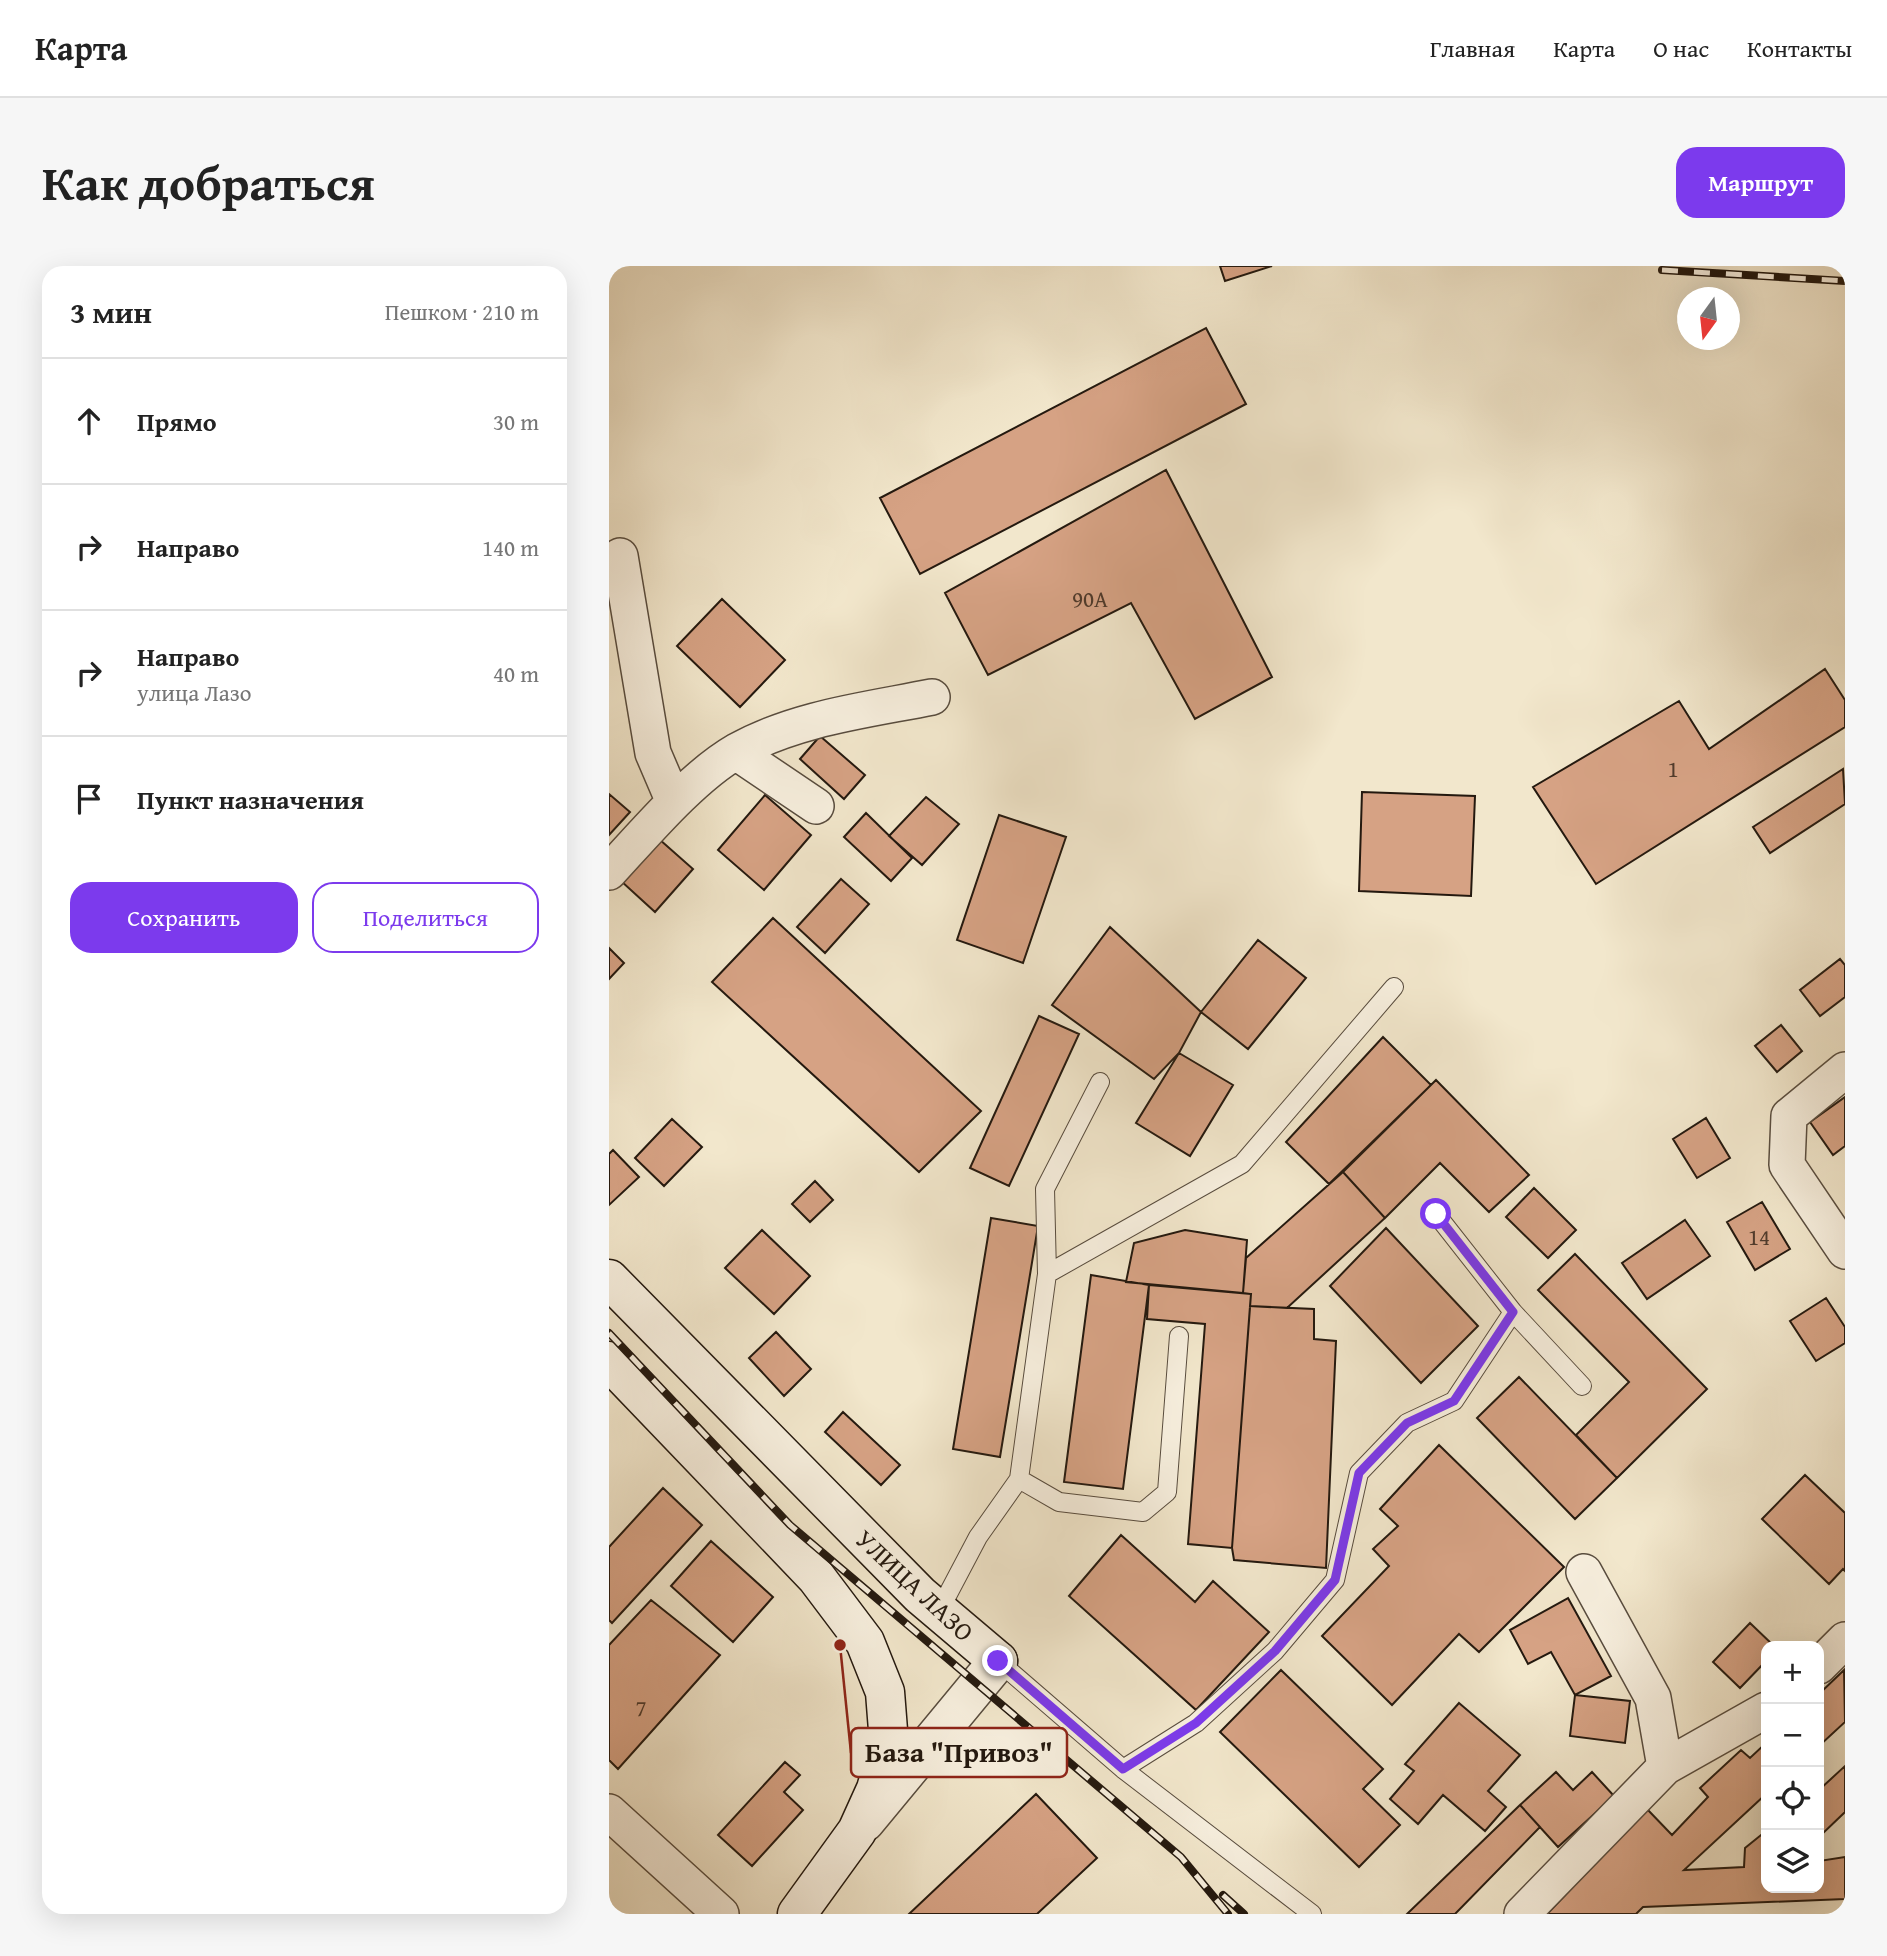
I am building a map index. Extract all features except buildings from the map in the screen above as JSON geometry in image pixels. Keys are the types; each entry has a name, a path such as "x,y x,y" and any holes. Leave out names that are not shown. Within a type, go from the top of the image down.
{"main road":[{"name":"УЛИЦА ЛАЗО","path":"609,1279 939,1611 998,1661"},
{"path":"609,1361 816,1577 865,1642 884,1692 889,1743 876,1789 857,1831"},
{"path":"797,1914 857,1831 998,1661"}],"street":[{"path":"620,556 653,753 674,802"},
{"path":"609,872 674,802 736,752 797,726 932,697"},
{"path":"736,752 815,806"},
{"path":"1845,1070 1789,1116 1787,1165 1845,1251"},
{"path":"1584,1572 1653,1698 1665,1767"},
{"path":"1824,1661 1845,1640"},
{"path":"1522,1914 1665,1767 1761,1713"},
{"path":"609,1812 721,1914"}],"lane":[{"path":"1047,1274 1243,1164 1394,987"},
{"path":"939,1611 978,1537 1019,1479 1047,1274 1045,1189 1100,1082"},
{"path":"1436,1214 1513,1312 1582,1386"},
{"path":"1123,1769 1196,1723 1275,1651 1335,1580 1359,1473 1407,1423 1454,1401 1513,1312"},
{"path":"1019,1479 1059,1502 1143,1512 1167,1492 1179,1336"},
{"name":"УЛИЦА ЛАЗО","path":"998,1661 1123,1769 1312,1914"}],"railway":[{"path":"1662,270 1845,281"},
{"path":"609,1333 790,1525 1181,1857 1228,1914"},
{"path":"1223,1895 1244,1914"}],"place":[{"name":"База \"Привоз\"","path":"840,1645"}],"route":[{"path":"998,1661 1123,1769 1196,1723 1275,1651 1335,1580 1359,1473 1407,1423 1454,1401 1513,1312 1436,1214"}]}
